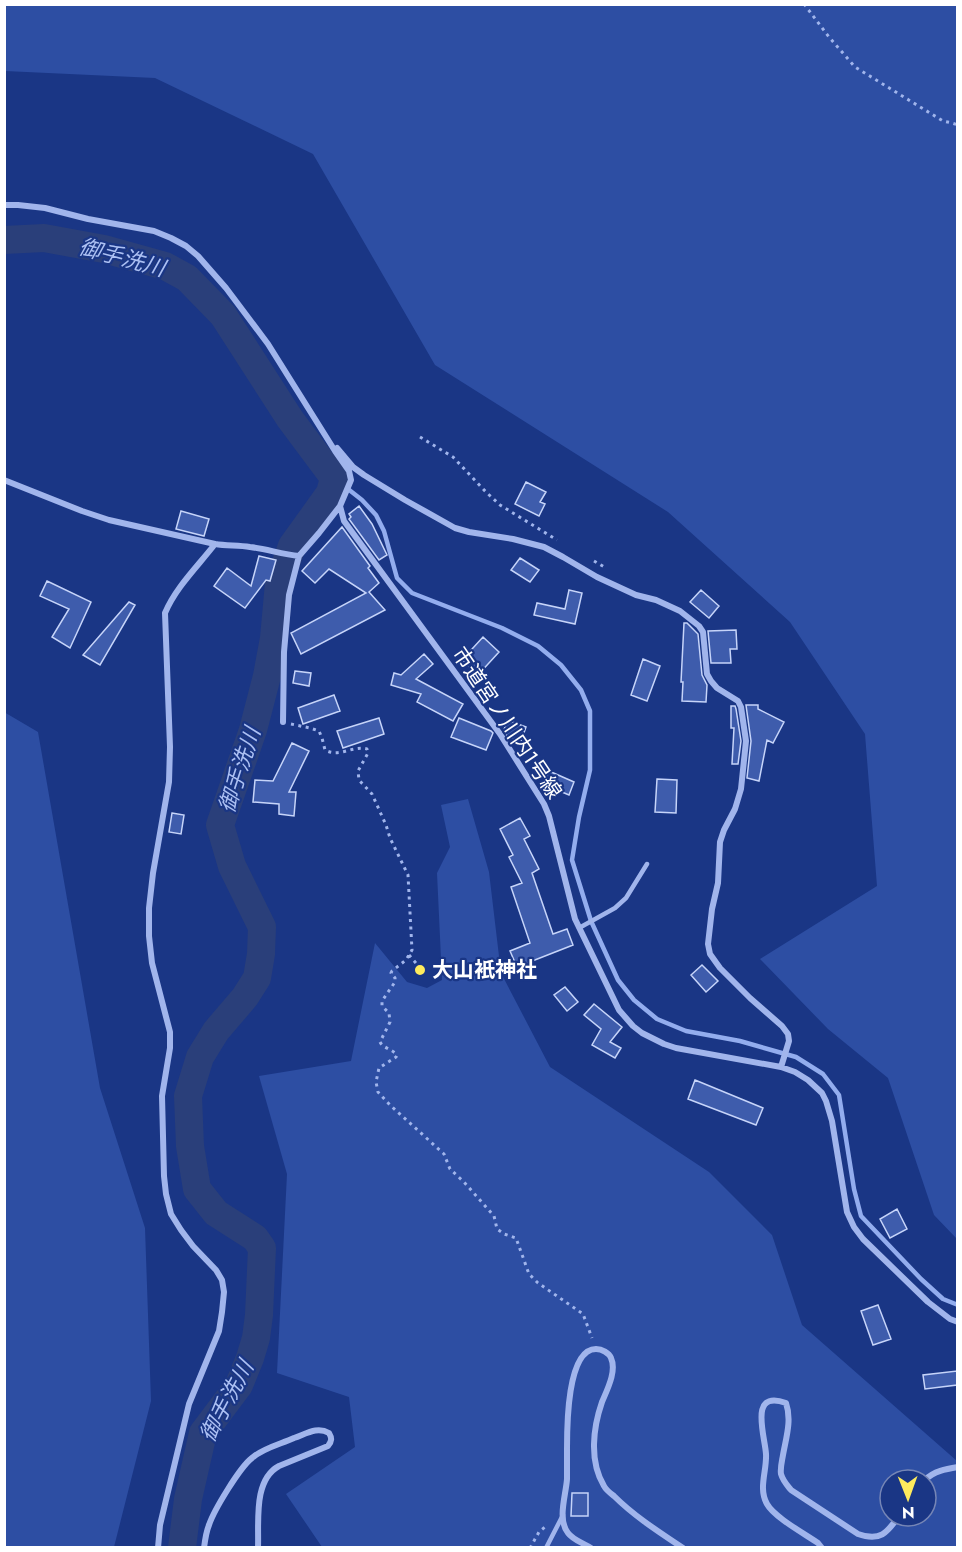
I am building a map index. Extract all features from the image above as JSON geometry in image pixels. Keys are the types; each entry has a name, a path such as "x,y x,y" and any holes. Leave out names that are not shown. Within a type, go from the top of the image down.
{"street":[{"path":"4,205 45,208 88,219 138,227 154,231 186,246 226,288 268,344 350,471 352,477 341,503 319,533 297,556 289,595 284,652 283,722"},
{"path":"326,437 359,471 442,522 469,532 544,548 563,556 597,577 636,595 656,600 680,611 699,626 703,632 707,674 717,687 738,701 746,741 741,789 720,842 718,883 708,944 710,954 731,981 788,1034 789,1041 782,1065"},
{"path":"4,480 109,520 215,544 248,547 297,556"},
{"name":"市道宮ノ川内1号線","path":"341,503 344,521 500,734 544,804 571,905 619,1010 642,1033 664,1044 676,1048 782,1065 808,1080 822,1093 826,1101 832,1121 847,1212 858,1233 928,1302 957,1322"},
{"path":"158,1548 160,1525 189,1404 219,1331 224,1292 222,1280 216,1270 193,1246 171,1214 166,1194 162,1096 170,1048 170,1032 152,963 149,936 153,873 169,782 170,737 165,613 177,591 215,544"},
{"path":"591,1548 571,1537 566,1530 563,1515 567,1478 570,1392 581,1359 587,1352 594,1349 608,1353 612,1359 613,1368 598,1414 594,1440 594,1454 605,1488 624,1506 683,1548"},
{"path":"822,1548 775,1514 767,1504 763,1491 766,1454 761,1413 769,1401 777,1400 786,1403 789,1411 781,1474 791,1490 866,1538 882,1535 891,1528"},
{"path":"204,1548 207,1528 212,1518 252,1458 312,1431 320,1429 329,1433 331,1442 328,1446 279,1466 267,1476 260,1491 258,1548"},
{"path":"938,1472 957,1467"}],"lane":[{"path":"582,927 615,908 626,898 647,864"},
{"path":"546,1548 563,1515"}],"path":[{"path":"804,4 829,38 855,67 943,121 957,126"},
{"path":"420,437 453,457 501,505 561,542"},
{"path":"593,560 609,570"},
{"path":"283,722 319,731 324,750 330,753 361,748 367,750 368,753 358,771 359,780 372,794 408,875 412,950 406,960 392,971 395,982 382,1000 382,1006 389,1013 390,1022 380,1042 381,1045 397,1054 379,1068 376,1083 378,1092 390,1106 444,1154 450,1169 494,1216 496,1229 516,1238 529,1274 538,1283 583,1314 594,1349"},
{"path":"409,956 416,963"}],"shaded area":[{"path":"5,4 957,5 957,1239 934,1215 888,1078 828,1029 760,959 877,886 865,734 790,622 668,512 435,365 313,154 155,78 5,71"},
{"path":"4,712 38,732 100,1088 145,1228 151,1401 114,1547 5,1547"},
{"path":"468,799 489,872 501,973 550,1067 709,1172 772,1235 802,1325 957,1461 957,1547 322,1547 286,1494 355,1447 349,1397 277,1373 287,1174 259,1076 351,1061 375,943 407,982 427,988 442,980 437,873 450,847 441,805"}],"building":[{"path":"526,482 546,492 540,502 545,504 539,516 515,504"},
{"path":"359,506 372,524 387,555 379,560 349,519 351,517 349,514"},
{"path":"181,511 209,519 204,536 176,529"},
{"path":"342,527 370,566 368,568 379,583 369,592 385,610 301,654 291,633 366,593 329,569 315,583 302,571"},
{"path":"259,556 276,560 270,581 266,580 245,608 214,586 227,568 251,586"},
{"path":"520,558 539,570 530,582 511,570"},
{"path":"47,581 91,602 70,648 52,637 69,609 40,596"},
{"path":"569,590 582,593 575,624 534,615 537,603 565,609"},
{"path":"701,590 719,606 709,618 690,602"},
{"path":"129,602 135,605 100,665 83,655"},
{"path":"684,623 687,623 698,634 702,675 707,685 706,702 682,701"},
{"path":"736,630 737,649 730,649 731,663 711,663 708,631"},
{"path":"483,637 499,652 478,675 462,660"},
{"path":"424,654 433,664 416,679 463,704 453,721 417,702 421,694 391,685 394,673 401,675"},
{"path":"643,659 660,666 647,701 631,695"},
{"path":"295,671 311,673 309,686 293,683"},
{"path":"334,695 340,711 303,724 298,708"},
{"path":"746,705 758,705 758,709 784,722 773,743 767,740 759,781 747,778 751,741"},
{"path":"731,706 735,706 736,709 741,741 738,764 732,764 734,728 731,728"},
{"path":"379,718 384,734 343,748 337,731"},
{"path":"459,718 493,733 486,750 451,737"},
{"path":"507,720 526,727 521,741 507,736 504,730"},
{"path":"292,743 309,751 289,792 296,792 294,816 279,814 279,804 253,802 255,780 273,781"},
{"path":"549,771 574,782 569,795 543,784"},
{"path":"657,779 677,780 676,813 655,812"},
{"path":"172,813 184,815 181,834 169,832"},
{"path":"520,818 530,836 524,839 539,869 532,873 553,934 567,929 573,945 517,967 510,951 530,943 511,887 522,883 509,857 513,855 500,829"},
{"path":"702,965 718,981 706,992 691,975"},
{"path":"565,987 578,1002 567,1011 554,995"},
{"path":"594,1004 622,1027 610,1042 621,1048 615,1058 592,1045 601,1029 584,1015"},
{"path":"695,1080 763,1108 756,1125 688,1099"},
{"path":"897,1209 907,1229 890,1238 880,1219"},
{"path":"878,1305 891,1339 873,1345 861,1311"},
{"path":"957,1371 957,1385 925,1389 923,1375"},
{"path":"572,1493 588,1493 588,1516 571,1516"}],"waterway":[{"name":"御手洗川","path":"4,240 44,238 104,249 165,266 187,278 223,315 290,419 334,478 330,493 292,546 279,583 274,638 267,676 253,730 220,825 232,866 262,927 261,954 257,978 245,997 216,1031 200,1057 188,1096 190,1146 197,1189 216,1213 255,1238 262,1248 259,1315 256,1338 239,1385 203,1433 188,1499 182,1548"},
{"path":"334,478 362,500 376,515 384,531 397,578 412,593 502,628 538,646 561,665 581,690 590,711 590,770 572,860 591,921 618,980 634,1000 657,1019 686,1031 740,1041 796,1057 823,1074 839,1095 854,1189 861,1216 921,1279 943,1299 958,1305"}],"place":[{"name":"大山衹神社","path":"420,970"}]}
